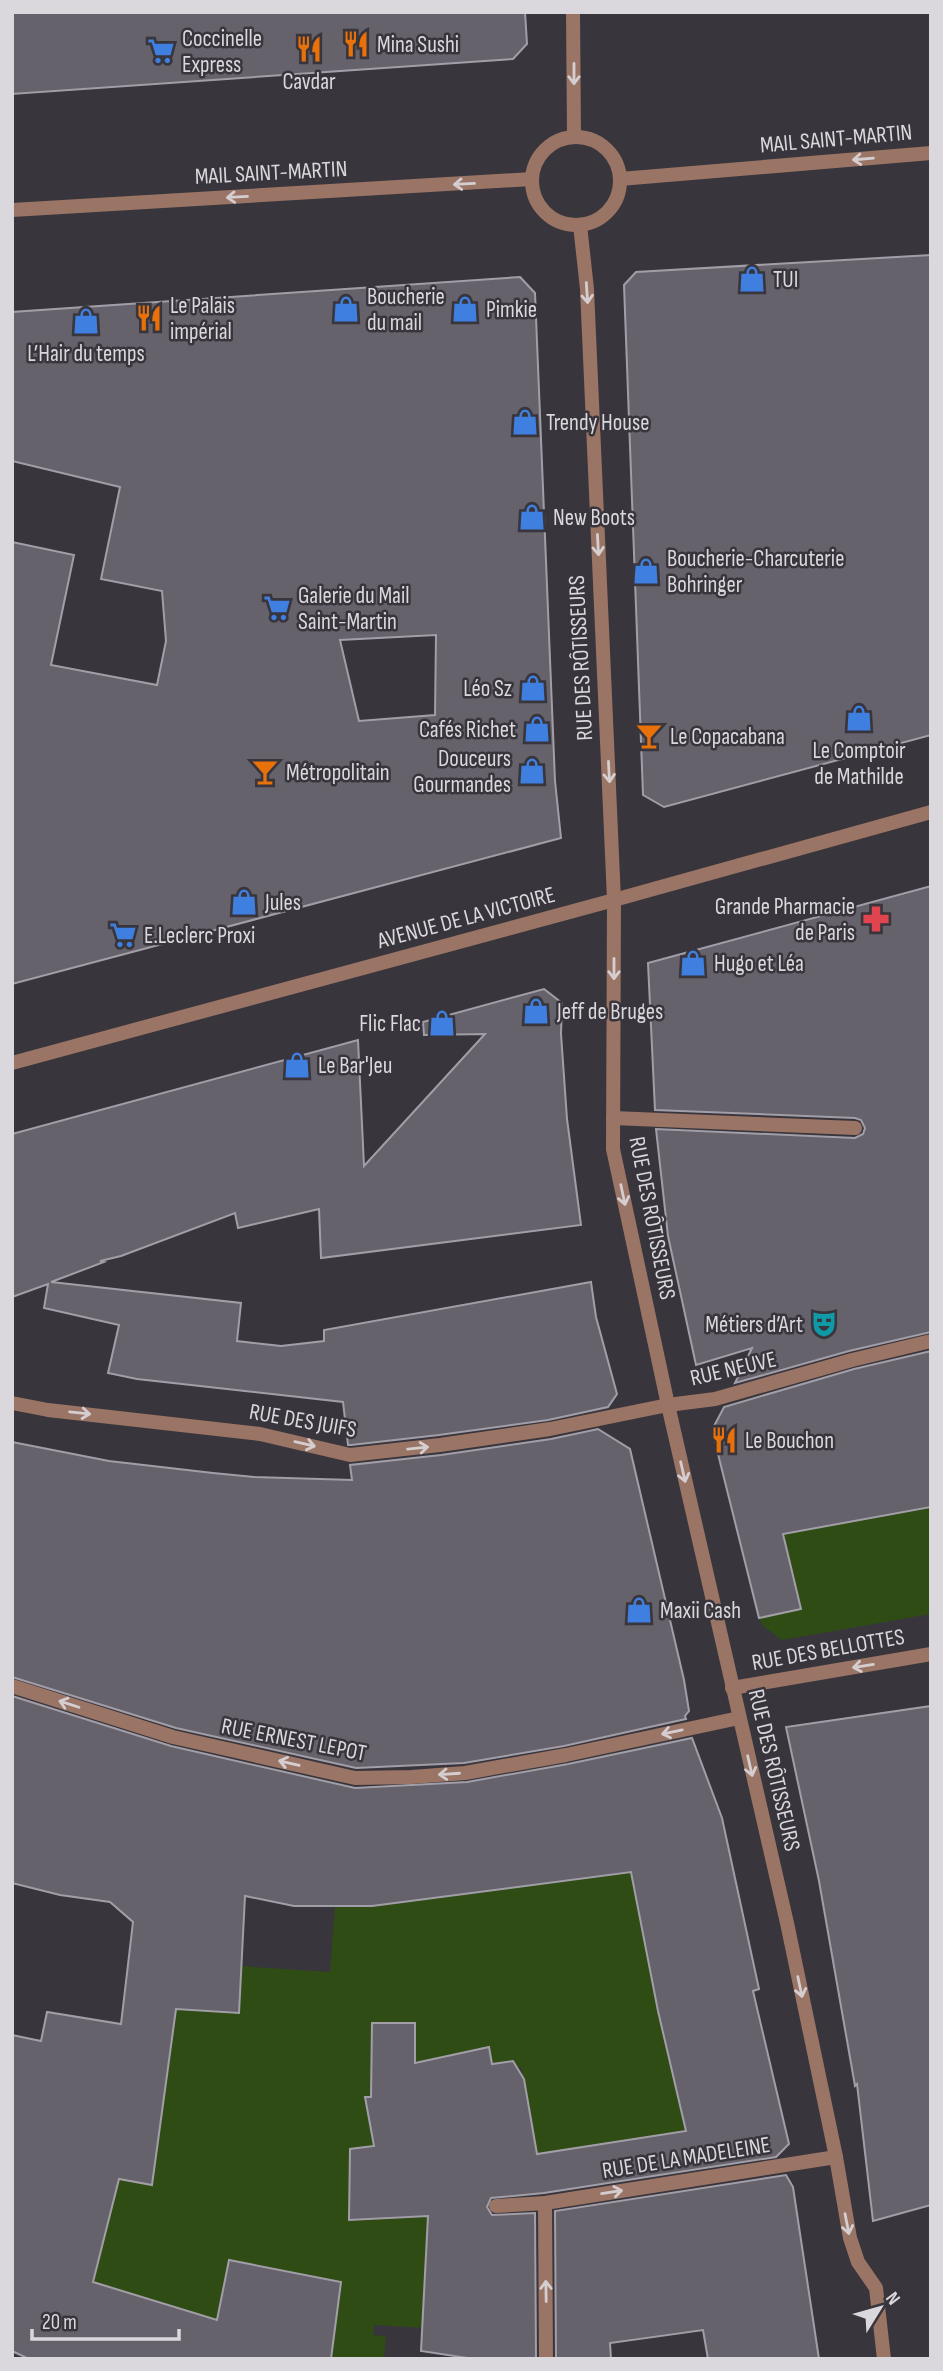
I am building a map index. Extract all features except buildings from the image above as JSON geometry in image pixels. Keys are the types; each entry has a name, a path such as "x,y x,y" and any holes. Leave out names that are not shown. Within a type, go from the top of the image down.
{"street":[{"path":"573,12 574,136"},
{"path":"574,136 588,138 611,153 618,165 620,179 620,190 609,211 601,218 580,225 565,224 552,218 541,207 534,194 532,179 534,166 540,155 561,139 574,136"},
{"name":"MAIL SAINT-MARTIN","path":"620,179 931,153"},
{"name":"MAIL SAINT-MARTIN","path":"12,210 532,179"},
{"name":"RUE DES RÔTISSEURS","path":"580,225 587,289 614,900 613,1149 668,1405 787,1923 836,2157 850,2238 858,2262 876,2288 884,2359"},
{"name":"AVENUE DE LA VICTOIRE","path":"12,1063 931,812"},
{"path":"613,1118 855,1128"},
{"name":"RUE NEUVE","path":"668,1405 715,1399 931,1341"},
{"name":"RUE DES JUIFS","path":"12,1403 48,1410 260,1434 350,1455 440,1446 550,1429 668,1405"},
{"name":"RUE DES BELLOTTES","path":"732,1688 931,1654"},
{"name":"RUE ERNEST LEPOT","path":"12,1686 173,1737 355,1778 465,1773 566,1755 739,1718"},
{"name":"RUE DE LA MADELEINE","path":"496,2206 545,2203 836,2157"},
{"path":"545,2203 546,2359"}],"green space":[{"path":"931,1507 931,1614 782,1640 762,1625 759,1618 801,1608 783,1534"},
{"path":"464,1864 470,1894 631,1871 689,2143 667,2134 575,2148 518,2191 529,2111 521,2067 494,2073 489,2047 387,2068 428,2217 425,2269 428,2328 374,2325 373,2335 386,2336 384,2359 331,2359 341,2282 229,2260 209,2359 157,2359 180,2309 76,2277 119,2179 153,2184 174,2009 238,2013 241,1966 330,1972 335,1906 406,1902 402,1872"}],"place":[{"name":"Mina Sushi","path":"356,44"},
{"name":"Cavdar","path":"309,49"},
{"name":"Coccinelle Express","path":"161,51"},
{"name":"TUI","path":"752,279"},
{"name":"Boucherie du mail","path":"346,309"},
{"name":"Pimkie","path":"465,309"},
{"name":"Le Palais impérial","path":"149,318"},
{"name":"L’Hair du temps","path":"86,321"},
{"name":"Trendy House","path":"525,422"},
{"name":"New Boots","path":"532,517"},
{"name":"Boucherie-Charcuterie Bohringer","path":"646,571"},
{"name":"Galerie du Mail Saint-Martin","path":"277,608"},
{"name":"Léo Sz","path":"533,688"},
{"name":"Le Comptoir de Mathilde","path":"859,718"},
{"name":"Cafés Richet","path":"537,729"},
{"name":"Le Copacabana","path":"649,736"},
{"name":"Douceurs Gourmandes","path":"532,771"},
{"name":"Métropolitain","path":"265,772"},
{"name":"Jules","path":"244,902"},
{"name":"Grande Pharmacie de Paris","path":"876,919"},
{"name":"E.Leclerc Proxi","path":"123,935"},
{"name":"Hugo et Léa","path":"693,963"},
{"name":"Jeff de Bruges","path":"536,1011"},
{"name":"Flic Flac","path":"442,1023"},
{"name":"Le Bar'Jeu","path":"297,1065"},
{"name":"Métiers d’Art","path":"824,1324"},
{"name":"Le Bouchon","path":"724,1440"},
{"name":"Maxii Cash","path":"639,1610"}]}
